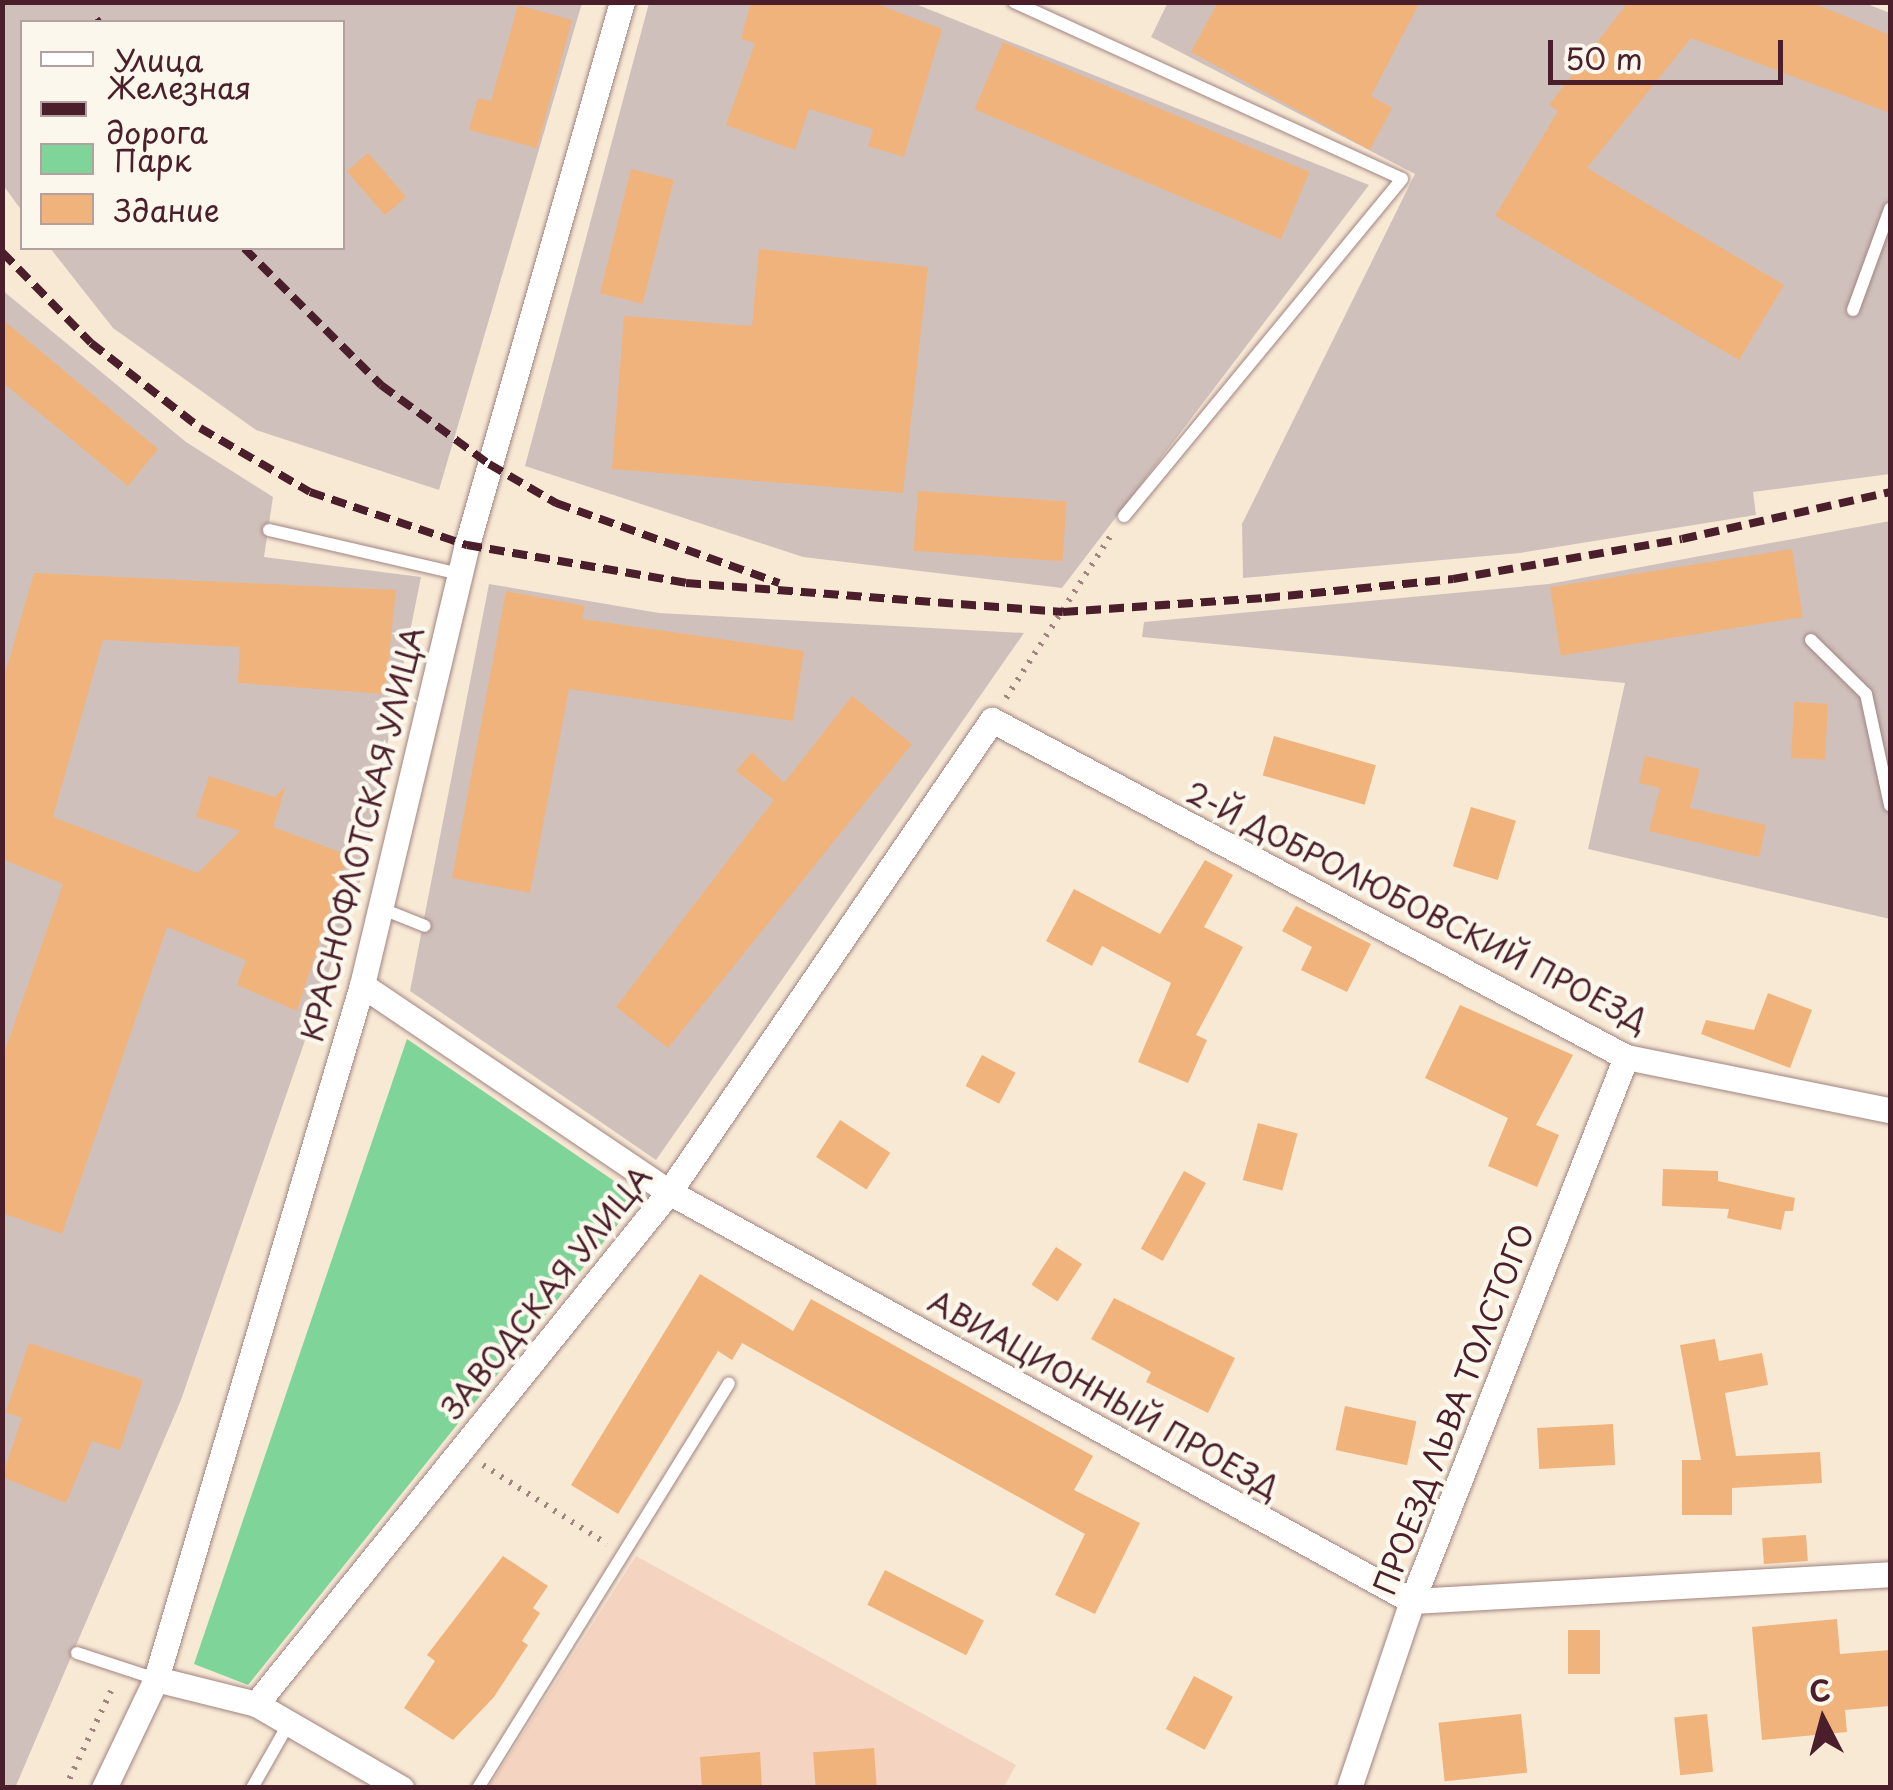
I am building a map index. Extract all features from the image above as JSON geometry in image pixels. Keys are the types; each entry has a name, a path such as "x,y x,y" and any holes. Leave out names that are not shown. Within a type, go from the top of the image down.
{"street":[{"name":"КРАСНОФЛОТСКАЯ УЛИЦА","path":"156,1679 362,985 460,574 622,2"},
{"name":"2-Й ДОБРОЛЮБОВСКИЙ ПРОЕЗД","path":"992,720 1626,1056 1890,1110"},
{"name":"ЗАВОДСКАЯ УЛИЦА","path":"256,1704 669,1192 992,720"},
{"name":"АВИАЦИОННЫЙ ПРОЕЗД","path":"362,985 669,1192 1412,1601"},
{"name":"ПРОЕЗД ЛЬВА ТОЛСТОГО","path":"1349,1788 1412,1601 1626,1056"},
{"path":"1412,1601 1890,1574"},
{"path":"104,1788 156,1679 256,1704 399,1787"}],"lane":[{"path":"1014,2 1406,182 1202,413 1124,516"},
{"path":"1853,310 1890,209"},
{"path":"268,530 460,574"},
{"path":"1811,640 1866,694 1890,805"},
{"path":"380,908 425,926"},
{"path":"478,1788 729,1383"},
{"path":"77,1653 156,1679"},
{"path":"252,1788 288,1725"}],"path":[{"path":"992,720 1124,516"},
{"path":"460,1450 625,1556"},
{"path":"65,1788 122,1668"}],"shaded area":[{"path":"1168,2 1862,2 1890,13 1890,474 1753,492 1756,515 1520,553 1243,578 1242,524 1415,174 1151,37"},
{"path":"3,3 582,3 439,490 256,430 113,328 52,250 345,250 345,20 20,20 20,208 3,185"},
{"path":"649,3 913,3 1369,185 1062,588 803,557 525,466"},
{"path":"2,290 186,442 273,497 264,557 421,577 360,881 181,1400 15,1788 2,1787"},
{"path":"1890,521 1890,919 1588,849 1625,683 1142,637 1144,622 1549,584"},
{"path":"489,584 659,613 1024,633 656,1160 410,991"},
{"path":"636,1556 1016,1765 1003,1788 488,1788"}],"green space":[{"path":"407,1039 639,1198 248,1685 194,1664"}],"building":[{"path":"751,2 872,2 942,29 904,157 868,146 873,129 809,109 795,150 726,125 755,43 741,39"},
{"path":"1218,2 1420,2 1371,96 1392,108 1370,150 1191,52"},
{"path":"1628,2 1811,2 1890,35 1890,113 1691,38 1587,168 1784,285 1739,360 1495,216 1558,111 1549,105"},
{"path":"518,5 572,20 537,148 469,130 478,98 491,101"},
{"path":"1003,42 1310,172 1281,239 974,109"},
{"path":"368,153 406,197 385,215 347,171"},
{"path":"631,169 674,180 643,304 600,293"},
{"path":"759,249 928,267 903,493 612,469 624,316 752,326"},
{"path":"2,319 158,449 128,486 2,382"},
{"path":"918,491 1067,501 1062,561 914,551"},
{"path":"1792,549 1803,617 1561,655 1550,587"},
{"path":"34,573 396,590 385,694 238,683 240,647 103,640 53,817 198,873 240,831 196,817 209,776 275,797 286,786 273,827 348,855 297,1011 237,985 246,960 167,927 62,1234 2,1213 2,1059 63,884 2,859 2,684"},
{"path":"506,591 585,606 582,619 804,651 793,721 569,689 530,893 452,878"},
{"path":"852,696 912,744 668,1048 616,1007 774,800 736,771 752,752 784,783"},
{"path":"1794,702 1828,704 1825,760 1791,758"},
{"path":"1274,736 1376,765 1365,805 1263,775"},
{"path":"1645,756 1700,769 1690,808 1766,825 1759,857 1649,831 1660,788 1639,783"},
{"path":"1471,807 1516,821 1498,880 1453,866"},
{"path":"1205,860 1233,875 1204,927 1243,947 1196,1035 1207,1040 1188,1083 1138,1062 1171,983 1102,946 1092,966 1046,941 1074,889 1160,934"},
{"path":"1296,906 1371,944 1347,992 1301,970 1312,947 1282,931"},
{"path":"1768,993 1812,1010 1790,1068 1701,1034 1706,1020 1754,1030"},
{"path":"1460,1005 1573,1055 1536,1125 1559,1135 1537,1187 1488,1166 1508,1118 1425,1078"},
{"path":"982,1055 1016,1073 999,1104 966,1086"},
{"path":"840,1120 890,1153 866,1190 816,1157"},
{"path":"1258,1123 1298,1134 1282,1191 1243,1180"},
{"path":"1663,1169 1718,1171 1718,1181 1795,1198 1793,1211 1785,1211 1781,1230 1727,1218 1729,1209 1662,1206"},
{"path":"1184,1171 1206,1183 1163,1261 1141,1249"},
{"path":"1056,1247 1082,1264 1057,1302 1031,1285"},
{"path":"700,1274 793,1331 811,1299 1093,1456 1074,1490 1140,1523 1095,1614 1055,1595 1085,1534 742,1343 732,1360 718,1351 618,1514 571,1485"},
{"path":"1114,1298 1235,1358 1208,1413 1146,1382 1151,1372 1091,1339"},
{"path":"1715,1339 1719,1361 1762,1353 1768,1385 1725,1393 1736,1456 1820,1452 1822,1483 1732,1488 1732,1515 1682,1515 1682,1460 1701,1460 1680,1345"},
{"path":"29,1343 143,1380 120,1450 92,1441 66,1503 2,1477 22,1418 6,1412"},
{"path":"1345,1406 1416,1421 1407,1465 1336,1450"},
{"path":"1613,1424 1615,1465 1539,1469 1537,1428"},
{"path":"1806,1535 1808,1561 1764,1564 1762,1538"},
{"path":"503,1556 548,1586 533,1608 540,1613 522,1641 528,1645 494,1697 453,1740 404,1708 435,1661 427,1655"},
{"path":"885,1570 984,1620 966,1655 867,1605"},
{"path":"1837,1619 1840,1654 1890,1650 1890,1706 1845,1710 1847,1732 1762,1740 1752,1627"},
{"path":"1568,1630 1600,1630 1600,1674 1568,1674"},
{"path":"1194,1676 1233,1697 1205,1750 1166,1729"},
{"path":"1521,1714 1527,1773 1445,1781 1438,1723"},
{"path":"1707,1714 1713,1772 1680,1775 1674,1717"},
{"path":"874,1748 877,1788 816,1788 813,1752"},
{"path":"760,1752 762,1788 702,1788 700,1757"}],"railway":[{"path":"246,250 381,385 489,464 556,503 779,583"},
{"path":"2,252 91,343 200,428 310,492 467,545 686,583 1063,612 1265,598 1453,579 1682,539 1890,492"}]}
